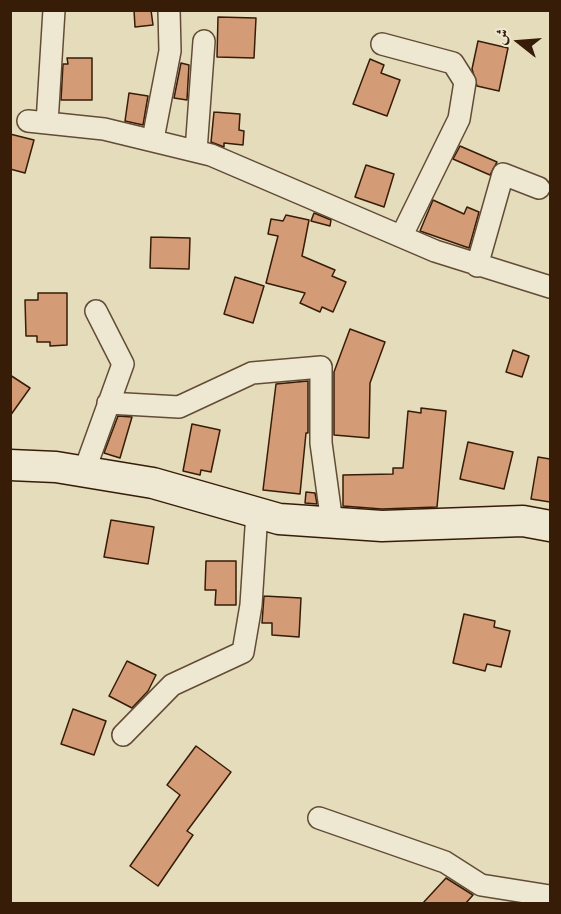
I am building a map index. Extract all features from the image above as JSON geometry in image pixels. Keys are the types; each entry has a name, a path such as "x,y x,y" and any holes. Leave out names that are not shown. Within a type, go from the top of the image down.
{"street":[{"path":"54,10 37,122 104,129 196,151 270,179 402,235 435,252 550,287"},
{"path":"153,140 170,51 169,10"},
{"path":"196,151 204,41"},
{"path":"382,44 453,63 465,82 459,119 402,235"},
{"path":"477,266 503,174 539,188"},
{"path":"84,472 123,364 96,311"},
{"path":"108,403 178,407 252,374 321,367 321,443 332,523"},
{"path":"12,463 153,483 279,519 382,526 523,521 550,526"},
{"path":"123,735 172,685 243,652 251,605 257,512"},
{"path":"319,818 445,862 481,885 550,896"},
{"path":"532,903 550,896"}],"building":[{"path":"134,10 151,10 153,25 135,27"},
{"path":"218,17 256,18 254,58 217,57"},
{"path":"478,41 508,48 499,91 477,86 472,69"},
{"path":"67,58 92,58 92,100 61,100 63,64 68,64"},
{"path":"370,59 384,65 381,73 400,80 387,116 353,104"},
{"path":"181,63 189,65 187,100 174,98"},
{"path":"129,93 148,96 143,125 125,121"},
{"path":"214,112 240,114 239,130 244,131 243,145 224,143 224,147 211,142"},
{"path":"10,134 34,140 25,173 10,169"},
{"path":"460,146 497,162 490,175 453,159"},
{"path":"366,165 394,174 384,207 355,197"},
{"path":"433,200 464,214 467,207 479,212 469,248 420,231"},
{"path":"314,213 331,220 330,226 311,221"},
{"path":"286,215 309,220 302,256 335,270 332,276 346,282 333,312 322,307 320,312 300,303 305,293 266,283 278,236 268,234 271,219 283,221"},
{"path":"151,237 190,238 189,269 150,268"},
{"path":"235,277 264,286 253,323 224,314"},
{"path":"38,293 67,293 67,345 50,346 50,342 37,342 37,336 26,336 25,300 38,300"},
{"path":"350,329 385,342 370,383 369,438 334,435 334,372"},
{"path":"513,350 529,356 522,377 506,372"},
{"path":"10,375 30,388 10,416"},
{"path":"308,381 308,433 306,433 300,494 263,490 276,384"},
{"path":"421,408 446,411 437,507 382,509 343,506 343,475 393,474 393,468 403,468 408,411 421,413"},
{"path":"118,416 132,417 120,458 104,453"},
{"path":"192,424 220,430 211,472 201,470 200,475 183,471"},
{"path":"468,442 513,452 504,489 460,479"},
{"path":"538,457 550,459 550,502 531,499"},
{"path":"306,492 315,493 317,504 305,503"},
{"path":"111,520 154,527 148,564 104,557"},
{"path":"206,561 236,561 236,605 215,605 216,590 205,590"},
{"path":"264,596 301,598 299,637 272,635 272,623 262,623"},
{"path":"464,614 495,621 494,627 510,631 501,667 487,664 485,671 453,663"},
{"path":"127,661 156,675 148,691 132,708 109,696"},
{"path":"73,709 106,721 94,755 61,744"},
{"path":"196,746 231,772 187,831 193,835 158,886 130,866 180,795 167,785"},
{"path":"446,878 473,895 466,903 423,903"}]}
